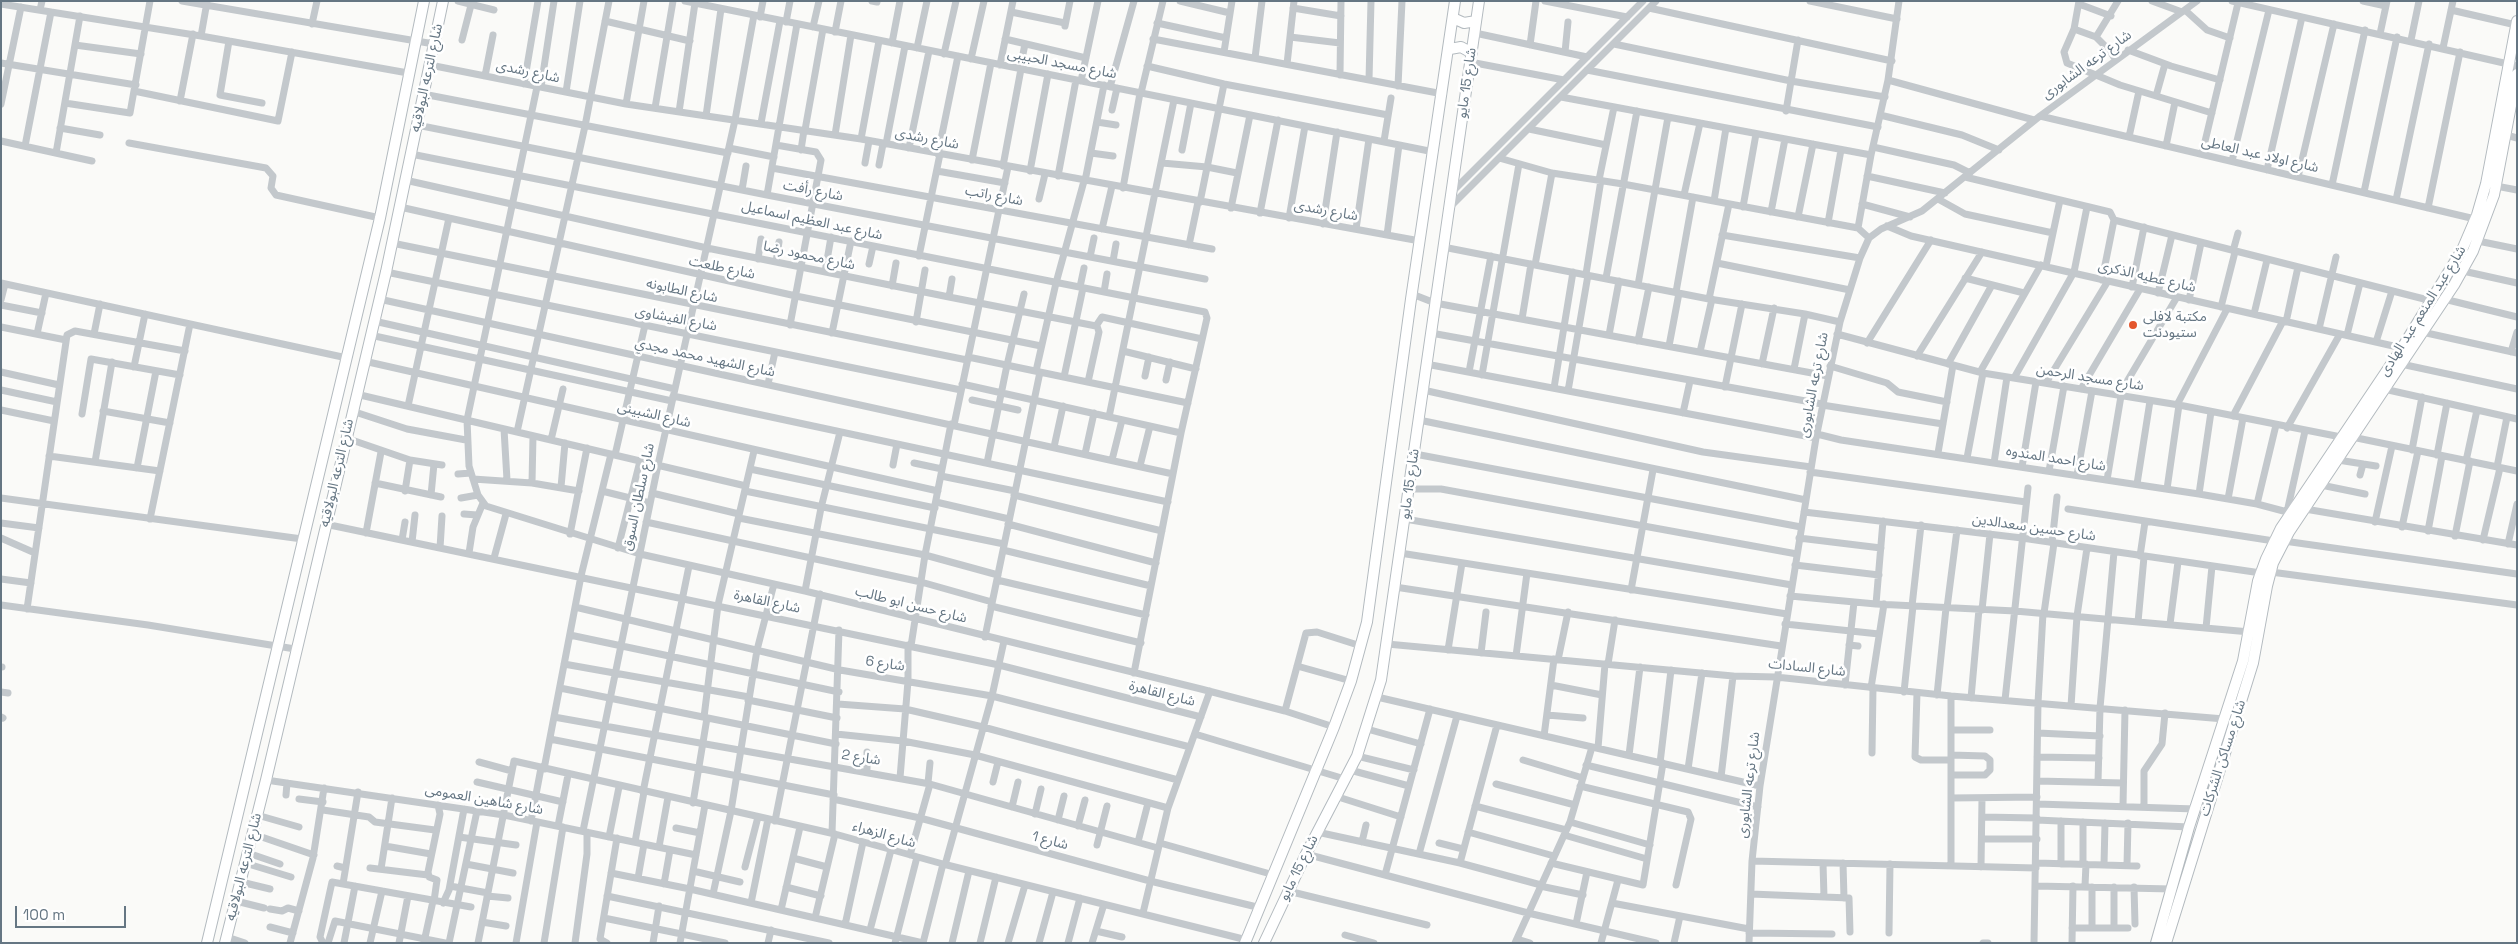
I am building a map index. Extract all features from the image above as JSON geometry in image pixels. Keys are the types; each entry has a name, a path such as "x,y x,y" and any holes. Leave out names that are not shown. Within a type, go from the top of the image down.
{"street":[{"path":"40,10 42,1"},
{"path":"65,103 130,113 150,1"},
{"path":"182,1 207,3 312,24 434,44"},
{"path":"312,24 317,1"},
{"name":"شارع الترعه البولاقيه","path":"207,943 380,218 414,42 424,1"},
{"name":"شارع الترعه البولاقيه","path":"226,940 258,815 295,649 386,272 443,1"},
{"path":"458,1 480,4 494,10"},
{"path":"469,553 477,515 483,503 478,495 472,476 466,440 467,420 524,147 539,87 554,1"},
{"path":"566,92 580,1"},
{"path":"517,432 586,126 608,1"},
{"path":"626,104 644,1"},
{"path":"655,108 673,1"},
{"name":"شارع مسجد الحبيبى","path":"685,1 1434,152"},
{"path":"730,11 732,1"},
{"name":"شارع سلطان السوق","path":"574,943 587,854 585,832 593,781 658,465 757,16 763,1"},
{"path":"761,123 783,21 790,1"},
{"path":"813,27 820,1"},
{"path":"835,32 841,1"},
{"path":"892,43 900,1"},
{"path":"917,48 927,1"},
{"path":"944,54 956,1"},
{"path":"971,59 984,1"},
{"path":"1000,65 1013,1"},
{"path":"1011,12 1065,25 1070,1"},
{"path":"1058,176 1078,80 1086,58 1098,1"},
{"path":"985,637 1034,400 1041,346 1071,224 1091,153 1097,122 1110,87 1134,1"},
{"path":"1123,188 1140,93 1163,1"},
{"path":"1180,1 1230,13"},
{"path":"1224,52 1232,1"},
{"path":"1255,58 1262,1"},
{"path":"1340,74 1341,1"},
{"path":"1369,80 1371,1"},
{"path":"1398,86 1402,1"},
{"name":"شارع 15 مايو","path":"1246,941 1317,771 1351,681 1361,646 1372,594 1412,294 1450,49 1455,1"},
{"name":"شارع 15 مايو","path":"1266,942 1306,854 1357,756 1377,697 1387,644 1410,488 1426,364 1479,1"},
{"path":"1530,45 1536,1"},
{"path":"1545,1 1627,17"},
{"path":"1451,193 1643,1"},
{"path":"1449,208 1656,1"},
{"path":"1810,1 1897,19"},
{"path":"1858,228 1871,155 1892,61 1899,1"},
{"path":"2096,37 2111,16 2118,1"},
{"path":"2152,1 2183,11 2207,30 2230,38"},
{"name":"شارع ترعه الشابورى","path":"1749,943 1752,861 1760,786 1786,614 1816,436 1840,322 1860,258 1869,238 1887,226 1910,217 1945,194 2037,118 2115,59 2197,1"},
{"path":"2363,1 2386,4 2380,34"},
{"path":"2411,40 2419,1"},
{"path":"2443,48 2453,1"},
{"path":"524,84 535,2"},
{"path":"2111,16 2079,2 2074,29 2064,52 2064,58 2067,62 2094,75 2139,91 2212,113"},
{"path":"2202,154 2230,38 2235,2 2429,44 2513,65"},
{"path":"201,36 207,3"},
{"path":"679,112 695,3"},
{"path":"1,4 146,26 408,73"},
{"path":"462,40 471,4"},
{"path":"1287,64 1293,5 1341,16"},
{"path":"1,104 21,7"},
{"path":"1649,8 1892,61"},
{"path":"706,116 721,9"},
{"path":"2232,161 2269,10"},
{"path":"2451,10 2516,23"},
{"path":"25,146 51,12"},
{"path":"56,153 80,16"},
{"path":"2267,170 2302,17"},
{"path":"1453,18 1464,24 1476,21"},
{"path":"605,22 690,41"},
{"path":"1566,52 1568,22"},
{"path":"1157,23 1226,38"},
{"name":"شارع عبد المنعم عبد الهادى","path":"2266,572 2289,512 2402,348 2454,266 2475,219 2486,184 2513,65 2516,23"},
{"path":"767,195 797,24"},
{"path":"2298,177 2334,24"},
{"path":"801,150 823,29"},
{"path":"2074,29 2096,37 2115,59"},
{"path":"2332,185 2365,30"},
{"path":"1475,33 1587,57"},
{"path":"180,101 193,34"},
{"path":"835,135 851,35"},
{"path":"485,76 493,36"},
{"path":"1290,37 1340,43"},
{"path":"2364,192 2397,37"},
{"path":"1005,39 1086,58"},
{"path":"1153,39 1443,94"},
{"path":"1786,110 1798,40"},
{"path":"229,41 220,95 262,103"},
{"path":"865,163 865,140 879,41"},
{"path":"900,778 910,646 925,555 945,454 962,387 1005,183 1005,167 1025,44"},
{"path":"1614,44 1791,81 1884,97"},
{"path":"2396,200 2429,44"},
{"path":"75,45 141,54"},
{"path":"879,165 905,46"},
{"path":"1450,49 1461,47 1471,58 1564,80"},
{"path":"2128,50 2165,64 2220,80"},
{"path":"909,148 929,51"},
{"path":"1,63 135,88 180,101 278,121 292,52"},
{"path":"2428,208 2460,52"},
{"path":"919,256 958,56"},
{"path":"972,160 991,63"},
{"name":"شارع رشدى","path":"430,64 591,98 865,140 1420,241"},
{"path":"2156,96 2165,64"},
{"path":"1147,66 1224,84 1388,115"},
{"path":"1587,70 1878,127"},
{"path":"1030,171 1048,74"},
{"name":"شارع عبد المنعم عبد الهادى","path":"2279,541 2305,509 2463,271 2478,241 2496,186 2514,102 2517,74"},
{"name":"شارع اولاد عبد العاطى","path":"1888,80 2037,118 2129,137 2475,219"},
{"path":"1190,245 1224,84"},
{"path":"1110,87 1112,110"},
{"path":"2129,137 2139,91"},
{"path":"423,94 586,126 728,151 774,157"},
{"path":"1561,97 1871,155"},
{"path":"1384,142 1391,98"},
{"path":"1109,417 1174,100"},
{"path":"2166,146 2175,102"},
{"path":"1182,150 1191,103"},
{"path":"1568,391 1600,180 1614,107"},
{"path":"1606,278 1637,111"},
{"path":"1231,208 1250,115"},
{"path":"1880,115 1962,135 1999,150"},
{"path":"1638,285 1668,117"},
{"path":"1260,213 1278,120"},
{"path":"1097,122 1116,125"},
{"path":"1684,195 1700,123"},
{"name":"شارع رأفت","path":"417,124 578,158 925,226 1204,278"},
{"path":"1289,218 1305,126"},
{"path":"60,128 100,135"},
{"path":"1714,201 1726,128"},
{"path":"1529,129 1606,145"},
{"path":"1323,224 1337,132"},
{"path":"1743,206 1756,134"},
{"path":"2506,135 2517,138"},
{"path":"1356,230 1370,139"},
{"path":"1771,212 1785,139"},
{"path":"1,141 92,161"},
{"path":"129,143 266,168 273,176 271,188 276,195 380,218"},
{"path":"1798,217 1813,144"},
{"path":"1388,235 1399,145"},
{"path":"776,146 816,152 821,157 790,325"},
{"path":"1873,147 1954,165 1967,175 2110,212 2114,220 2105,280 2046,384"},
{"path":"1828,223 1841,150"},
{"path":"1091,153 1113,156"},
{"name":"شارع عبد العظيم اسماعيل","path":"411,154 1203,311 1207,314 1202,339"},
{"path":"1499,158 1552,173 1623,184 1858,228 1869,238"},
{"path":"1162,163 1207,167 1237,173"},
{"path":"1482,375 1519,164"},
{"path":"742,190 746,166"},
{"name":"شارع راتب","path":"772,168 1212,249"},
{"path":"937,171 1005,183"},
{"path":"1522,319 1552,173"},
{"path":"1039,198 1045,174"},
{"path":"1867,176 1945,194"},
{"name":"شارع محمود رضا","path":"405,180 512,206 921,292 1097,326 1101,317 1202,339"},
{"path":"1102,229 1112,186"},
{"path":"2496,186 2517,190"},
{"path":"1669,346 1693,197"},
{"path":"1938,199 1965,214 2053,233"},
{"path":"1967,458 1981,373 2024,293 2043,265 2053,233 2060,200"},
{"path":"1700,352 1729,204"},
{"path":"1862,204 1910,217"},
{"name":"شارع طلعت","path":"400,207 700,276 916,322 1041,346"},
{"path":"1994,463 2011,378 2074,272 2087,207"},
{"path":"408,406 449,218"},
{"path":"2114,220 2432,301"},
{"name":"شارع عطيه الذكرى","path":"1887,226 1931,240 2402,348"},
{"path":"2132,287 2144,227"},
{"path":"2167,489 2178,405 2224,308 2238,233"},
{"path":"1722,234 1860,258"},
{"path":"2158,293 2172,235"},
{"path":"825,272 831,237"},
{"path":"1090,257 1094,238"},
{"path":"758,259 761,239"},
{"path":"1867,343 1931,240"},
{"path":"2478,241 2517,249"},
{"path":"776,262 780,242"},
{"path":"832,334 851,242"},
{"name":"شارع الطابونه","path":"392,243 832,334 1007,365 1188,403"},
{"path":"2189,300 2202,243"},
{"path":"1113,261 1116,244"},
{"path":"869,264 873,246"},
{"path":"1443,247 1711,299 1774,308 1840,322"},
{"path":"1917,356 1982,252"},
{"path":"1469,372 1491,256"},
{"path":"2319,329 2336,256"},
{"path":"2254,314 2267,260"},
{"path":"1717,263 1850,290"},
{"path":"892,286 896,264"},
{"path":"2233,416 2284,321 2298,267"},
{"path":"1064,377 1084,268"},
{"path":"916,322 925,270"},
{"path":"2463,271 2517,284"},
{"name":"شارع الفيشاوى","path":"386,272 775,352 1001,393 1181,433"},
{"path":"1554,388 1573,272"},
{"path":"1104,292 1107,274"},
{"path":"1965,278 2024,293"},
{"path":"949,297 952,279"},
{"path":"1609,335 1619,281"},
{"path":"1,300 3,283 347,358"},
{"path":"984,283 993,285"},
{"path":"2287,428 2344,335 2360,283"},
{"path":"1938,454 1951,365 1992,285"},
{"path":"1638,340 1649,287"},
{"path":"2082,389 2140,289"},
{"path":"2376,342 2392,291"},
{"path":"37,334 46,293"},
{"path":"987,463 1024,294"},
{"path":"1412,294 1435,303 1480,312 1828,376"},
{"path":"2107,480 2120,396 2177,297"},
{"name":"شارع الشهيد محمد مجدي","path":"379,299 1173,474"},
{"path":"2444,299 2517,317"},
{"path":"94,334 100,304"},
{"path":"1725,387 1742,304"},
{"path":"1,305 42,313"},
{"path":"1762,364 1774,308"},
{"path":"134,366 145,314"},
{"path":"1794,369 1805,314"},
{"path":"374,321 632,379 674,395 1168,502"},
{"path":"150,519 190,324"},
{"path":"516,943 536,796 550,739 581,576 622,421 644,326"},
{"path":"1088,382 1099,332 1097,326"},
{"path":"1,327 66,340"},
{"path":"27,609 68,334 74,331 185,351"},
{"path":"2422,332 2514,353 2517,332"},
{"path":"1431,333 1559,358 1943,424"},
{"name":"شارع مسجد الرحمن","path":"1837,334 1981,373 2150,400 2341,437"},
{"path":"370,335 629,392 674,395"},
{"path":"1134,673 1181,433 1202,339"},
{"path":"1123,351 1196,368"},
{"path":"768,384 775,352"},
{"path":"1145,376 1149,357"},
{"path":"82,414 90,360 112,362 180,375"},
{"name":"شارع الشبينى","path":"364,361 938,492"},
{"path":"95,462 112,362"},
{"path":"1166,380 1170,362"},
{"name":"شارع احمد المندوه","path":"1426,364 1816,436 2137,484 2257,504 2289,512"},
{"path":"2401,364 2517,389"},
{"path":"1830,366 1887,384 1898,392 1947,402"},
{"path":"137,468 156,371"},
{"path":"1,372 59,385"},
{"path":"1683,412 1690,381"},
{"path":"2022,467 2036,382"},
{"path":"2049,471 2064,386"},
{"path":"551,440 563,388"},
{"path":"2384,389 2517,419"},
{"path":"1,390 57,402"},
{"path":"1423,390 1703,452 2026,502"},
{"path":"2077,475 2092,391"},
{"path":"356,394 658,465 821,508 1003,547 1151,586"},
{"path":"2402,527 2422,397"},
{"path":"972,400 1018,410"},
{"path":"2137,484 2150,400"},
{"path":"2428,531 2447,403"},
{"path":"1054,447 1063,406"},
{"path":"1,410 54,421"},
{"path":"2455,536 2477,410"},
{"path":"104,411 170,423"},
{"path":"352,411 407,429 466,440"},
{"path":"2199,494 2211,412"},
{"path":"1085,454 1094,413"},
{"path":"2483,540 2499,467 2507,417"},
{"path":"2228,499 2243,418"},
{"path":"1112,460 1122,420"},
{"path":"1419,420 1653,470 1806,500"},
{"path":"2257,504 2276,425"},
{"path":"1140,466 1150,426"},
{"path":"504,429 507,480"},
{"path":"2289,512 2305,431"},
{"path":"805,591 815,533 840,432"},
{"path":"532,483 533,436"},
{"path":"2352,437 2517,471"},
{"path":"346,438 381,452 438,465 430,495"},
{"path":"561,487 565,443"},
{"path":"893,465 897,444"},
{"path":"2375,522 2392,446"},
{"path":"570,534 587,448"},
{"path":"693,802 703,742 707,689 718,605 754,451"},
{"path":"366,533 381,452"},
{"path":"1414,454 1801,527"},
{"path":"49,456 160,471"},
{"path":"405,491 410,460"},
{"path":"2338,460 2376,466"},
{"path":"618,548 640,461"},
{"path":"914,463 1015,493 1162,531"},
{"path":"2360,475 2363,464"},
{"path":"750,469 1009,521 1156,563"},
{"path":"1631,590 1653,470"},
{"path":"458,474 579,491"},
{"path":"375,483 405,491 440,496"},
{"path":"2321,485 2365,494"},
{"path":"1410,488 1442,489 1796,554"},
{"path":"2005,700 2028,488"},
{"path":"602,491 650,503"},
{"path":"652,493 739,516 925,555 997,578 1146,616"},
{"path":"461,498 478,495"},
{"path":"2034,943 2038,703 2043,613 2058,497"},
{"path":"1,498 302,539"},
{"name":"شارع حسن ابو طالب","path":"483,503 491,509 506,514 640,554 820,594 985,637 1210,691 1286,711 1334,727"},
{"path":"2508,544 2517,504"},
{"path":"2068,509 2146,522 2517,574"},
{"path":"2305,509 2402,527 2517,545"},
{"name":"شارع حسين سعدالدين","path":"1804,512 2022,538 2178,562 2516,605"},
{"path":"464,514 477,515"},
{"path":"494,558 506,514"},
{"path":"412,542 415,515"},
{"path":"440,548 442,516"},
{"path":"1405,519 1792,584"},
{"path":"1872,753 1872,688 1880,634 1879,575 1883,521"},
{"path":"1,522 39,528"},
{"path":"402,540 405,522"},
{"path":"646,522 921,582 992,604 1140,643"},
{"path":"2138,622 2146,522"},
{"name":"شارع القاهرة","path":"325,524 581,576 999,665 1201,717"},
{"path":"1904,692 1920,526"},
{"path":"1937,695 1957,530"},
{"path":"1971,698 1990,534"},
{"path":"1,538 35,553"},
{"path":"1799,538 1881,548"},
{"path":"2071,706 2077,616 2086,548"},
{"path":"2098,782 2100,708 2114,552"},
{"path":"1400,553 1786,614"},
{"path":"2170,624 2178,562"},
{"path":"1448,650 1462,563"},
{"path":"635,842 688,566"},
{"path":"1795,566 1879,575"},
{"path":"2206,628 2212,566"},
{"name":"شارع مساكن الشركات","path":"2162,941 2172,889 2189,827 2243,661 2266,572"},
{"name":"شارع مساكن الشركات","path":"2162,941 2253,663 2266,572"},
{"path":"1516,656 1527,573"},
{"path":"1,579 31,583"},
{"path":"713,894 731,810 757,650 774,584"},
{"path":"1395,587 1523,605 1781,646"},
{"path":"751,903 782,785 812,625 820,594"},
{"path":"1790,596 1880,604 2043,613 2250,632"},
{"path":"2516,605 2517,596"},
{"path":"1845,685 1854,602"},
{"path":"1,606 295,649"},
{"name":"شارع 6","path":"575,607 840,670 908,680 992,696 1190,747"},
{"path":"1481,653 1486,612"},
{"path":"1544,736 1551,685 1568,612"},
{"path":"1530,943 1516,941 1570,822 1586,765 1595,748 1606,664 1615,620"},
{"path":"1785,624 1880,634"},
{"path":"815,918 833,834 840,670 839,630"},
{"path":"1286,711 1305,634 1310,631 1317,632 1361,646"},
{"path":"570,635 838,692"},
{"path":"611,873 870,930 896,940 923,943 992,696 1004,641"},
{"name":"شارع السادات","path":"1387,644 1733,676 1776,677 1904,692 2224,719"},
{"path":"1849,645 1858,646"},
{"path":"564,664 707,689 837,718"},
{"path":"1297,666 1351,681"},
{"path":"1629,755 1640,667"},
{"path":"1468,832 1587,872 1643,885 1660,783 1671,670"},
{"path":"1688,769 1702,673"},
{"path":"1721,777 1733,676"},
{"path":"1551,685 1602,695"},
{"path":"560,688 836,744"},
{"path":"1143,913 1168,808 1210,691"},
{"path":"1917,693 1915,754 1918,759 1981,755 1990,760 1989,774 1982,776 1951,775"},
{"path":"1951,696 1951,866"},
{"path":"1377,697 1760,786"},
{"path":"838,704 905,709 983,727 1178,780"},
{"path":"1385,875 1430,709"},
{"path":"2123,806 2125,710"},
{"path":"2144,806 2144,772 2162,744 2165,713"},
{"path":"1547,715 1583,718"},
{"name":"شارع 2","path":"554,716 929,784 1100,832 1274,875"},
{"path":"1418,854 1457,716"},
{"path":"1460,863 1497,725"},
{"path":"1367,729 1421,744"},
{"path":"1951,730 1990,730"},
{"path":"836,734 903,741 975,756 1168,808"},
{"path":"1195,734 1317,771 1409,786"},
{"path":"2038,734 2100,736"},
{"name":"شارع 1","path":"550,739 736,775 834,797 920,818 1150,881 1260,908"},
{"path":"867,752 867,772"},
{"path":"1357,756 1414,770"},
{"path":"2038,757 2099,758"},
{"path":"1523,760 1583,778"},
{"name":"شارع الزهراء","path":"512,771 514,761 593,781 731,810 833,834 944,865 1143,913 1246,941"},
{"path":"478,943 512,771 479,762"},
{"path":"993,782 998,762"},
{"path":"896,940 920,818 929,784 930,763"},
{"path":"1586,765 1758,808"},
{"path":"544,943 568,775"},
{"name":"شارع شاهين العمومى","path":"266,780 358,792 504,815 696,856"},
{"path":"2037,781 2123,783"},
{"path":"476,782 563,802"},
{"path":"1012,807 1018,782"},
{"path":"286,795 287,783"},
{"path":"1496,784 1575,805"},
{"path":"604,942 604,918 611,873 619,786"},
{"path":"1580,786 1688,812 1690,816 1676,885"},
{"path":"290,943 314,856 324,788"},
{"path":"1035,814 1041,789"},
{"path":"342,884 358,792"},
{"path":"1058,820 1064,796"},
{"path":"1335,796 1401,817"},
{"path":"659,847 668,797"},
{"path":"299,798 323,802"},
{"path":"381,869 392,798"},
{"path":"1951,798 2196,809"},
{"path":"1981,867 1982,798"},
{"path":"1078,826 1085,800"},
{"path":"1138,842 1148,803"},
{"path":"428,875 435,830 440,814 438,805"},
{"path":"680,943 705,805"},
{"path":"1097,845 1107,806"},
{"path":"1475,806 1647,859"},
{"path":"443,903 450,886 464,809"},
{"path":"322,810 354,815 388,824 435,830"},
{"path":"328,943 334,921 401,933 424,941 447,943 477,811"},
{"path":"258,815 299,827"},
{"path":"745,867 758,817"},
{"path":"1982,817 2189,827"},
{"path":"2061,821 2061,864"},
{"path":"1570,822 1650,845"},
{"path":"2083,822 2084,864 2092,928"},
{"path":"2104,865 2105,823"},
{"path":"2127,865 2128,823"},
{"path":"1362,842 1366,825"},
{"path":"781,910 800,827"},
{"path":"676,828 700,833"},
{"path":"1317,832 1460,863 1582,895"},
{"path":"253,834 314,856"},
{"path":"459,837 516,845"},
{"path":"1982,839 2037,839"},
{"path":"845,925 863,842"},
{"path":"1439,843 1463,849"},
{"path":"638,878 644,844"},
{"path":"385,846 431,854"},
{"path":"664,884 670,850"},
{"path":"870,930 892,850"},
{"path":"248,853 280,864"},
{"path":"1306,854 1528,913 1656,943"},
{"path":"793,858 827,868"},
{"path":"1752,861 1981,867 2061,864 2137,866"},
{"path":"245,863 291,877"},
{"path":"1823,863 1824,897"},
{"path":"1844,863 1844,898"},
{"path":"466,864 513,873"},
{"path":"1889,933 1890,864"},
{"path":"337,866 345,868"},
{"path":"370,868 428,875 437,880 424,941"},
{"path":"693,871 740,882"},
{"path":"952,943 969,871"},
{"path":"1576,924 1587,872"},
{"path":"980,943 996,878"},
{"path":"1601,943 1618,880"},
{"path":"241,882 270,889"},
{"path":"323,943 320,938 332,882 471,907"},
{"path":"1008,943 1025,884"},
{"path":"344,943 355,886"},
{"path":"450,886 508,898"},
{"path":"2036,886 2172,889"},
{"path":"2072,943 2073,886"},
{"path":"786,887 821,896"},
{"path":"2114,887 2114,928"},
{"path":"2072,928 2131,926 2134,887"},
{"path":"370,943 382,891"},
{"path":"1288,891 1427,925"},
{"path":"1039,943 1053,892"},
{"path":"1751,894 1850,899 1850,932"},
{"path":"399,943 408,896"},
{"path":"607,896 686,911 829,943"},
{"path":"1068,943 1080,898"},
{"path":"236,901 267,908 282,910 288,908 299,911"},
{"path":"1612,903 1749,931 1832,934"},
{"path":"1092,943 1104,904"},
{"path":"653,943 659,906"},
{"path":"1674,943 1680,916"},
{"path":"604,918 724,943"},
{"path":"482,922 506,926"},
{"path":"270,927 293,933"},
{"path":"768,943 771,930"},
{"path":"1096,930 1122,937"},
{"path":"1345,935 1372,942"},
{"path":"226,940 245,943"},
{"path":"1983,943 1988,943"}],"place":[{"name":"مكتبة لافلى ستيودنت","path":"2133,325"}]}
